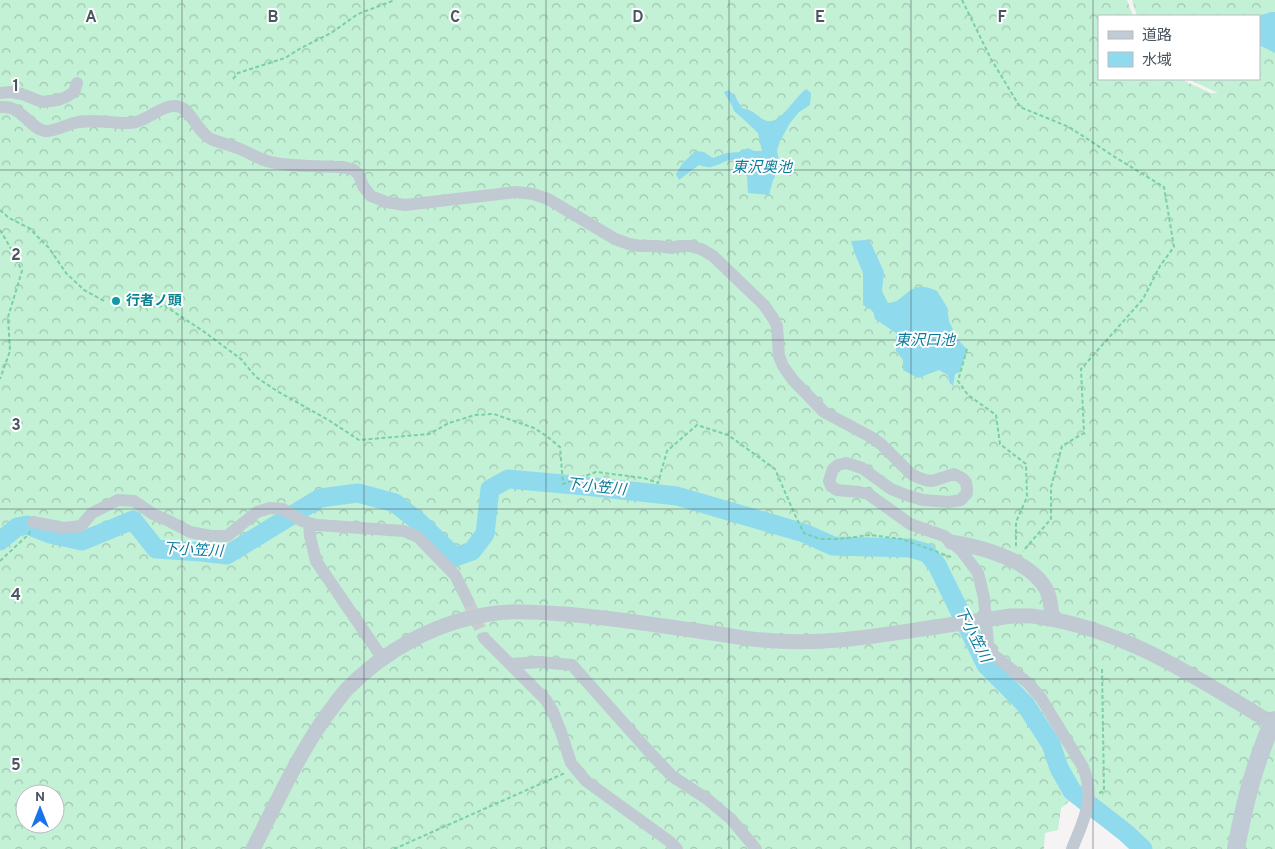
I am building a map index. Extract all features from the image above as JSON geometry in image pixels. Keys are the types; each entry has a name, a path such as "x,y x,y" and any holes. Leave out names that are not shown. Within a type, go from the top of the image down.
{"main road":[{"path":"1236,849 1242,816 1256,766 1274,722"}],"street":[{"path":"0,93 10,92 22,94 42,102 50,101 66,97 74,92 77,83"},
{"path":"0,106 11,108 39,129 47,131 76,122 90,120 140,122 164,109 173,106 181,107 188,113 198,128 210,138 261,160 276,163 343,167 354,170 371,196 386,202 405,205 516,192 533,194 548,199 615,239 629,244 672,248 690,246 701,249 713,256 764,306 773,318 777,326 778,356 783,366 793,380 824,412 881,444 917,478 932,481 954,474 966,482 967,493 961,500 943,502 923,500 891,489 862,468 853,465 838,465 833,469 829,481 831,486 837,490 868,494 910,524 944,536 961,550 978,573 984,598 988,644 994,655 1030,684 1041,698 1083,767 1088,780 1089,793 1086,813 1072,849"},
{"path":"32,526 64,528 80,526 92,513 118,500 134,500 153,514 190,532 211,536 227,536 257,512 270,508 282,509 302,521 318,525 404,531 418,538 455,575 468,601"},
{"path":"309,523 316,561 383,658"},
{"path":"951,542 969,545 1013,560 1031,571 1046,590 1050,600 1052,619"},
{"path":"253,849 292,771 317,729 345,691 383,658 403,644 432,630 460,621 496,613 528,612 599,617 763,640 808,642 850,640 1011,616 1036,616 1098,631 1171,662 1274,722"},
{"path":"484,638 546,700 556,718 571,763 586,782 678,849"},
{"path":"510,664 540,662 572,666 672,776 721,809 756,849"}],"path":[{"path":"233,79 238,74 285,58 331,33 358,14 395,0"},
{"path":"962,0 991,59 1020,108 1068,127 1164,187 1174,247 1160,266 1143,299 1081,369 1084,433 1062,446 1051,486 1051,519 1022,552"},
{"path":"0,210 9,218 29,228 49,248 66,273 84,290 104,301"},
{"path":"0,230 22,271 8,317 10,351 0,379"},
{"path":"126,303 142,307 165,306 241,359 256,377 359,440 428,434 458,420 475,415 494,414 534,428 560,447 563,484 596,472 644,478 658,483 667,451 697,425 728,435 774,469 804,533 820,539 839,539 870,535 902,539 954,558"},
{"path":"968,349 958,380 968,395 996,415 1000,444 1026,464 1027,496 1016,522 1016,550"},
{"path":"0,561 29,534 32,526"},
{"path":"1089,793 1097,794 1104,791 1102,668"},
{"path":"394,849 576,768"}],"green space":[{"path":"0,0 1127,0 1133,15 1098,15 1098,80 1182,80 1211,93 1218,93 1190,80 1260,80 1260,15 1137,15 1132,0 1275,0 1275,849 1147,849 1145,844 1077,795 1061,808 1058,830 1045,833 1044,849 0,849"}],"water":[{"path":"1275,12 1275,53 1260,46 1260,15"},
{"name":"東沢奥池","path":"806,89 811,93 810,105 799,112 780,141 777,150 780,168 773,180 769,195 748,193 744,163 735,160 710,167 699,165 679,180 676,174 682,164 695,151 704,152 713,158 748,148 754,151 762,151 758,133 734,111 724,92 729,90 742,108 752,111 761,119 772,121 783,114"},
{"name":"東沢口池","path":"851,241 870,241 884,272 882,291 888,303 897,301 915,288 924,287 937,291 947,307 949,321 954,332 967,349 960,372 955,374 953,386 949,382 948,375 939,370 918,378 903,370 903,360 896,351 896,333 875,319 873,311 863,305 863,273"}],"waterway":[{"name":"下小笠川","path":"0,541 17,527 27,525 50,534 82,541 133,520 156,549 227,555 320,498 358,493 395,503 419,522 455,557 472,551 485,534 490,489 508,479 677,496 804,533 833,546 910,548 927,553 937,565 986,665 1025,704 1051,744 1059,768 1072,791 1126,833 1143,849"}],"tunnel":[{"path":"468,601 484,638"}],"place":[{"name":"行者ノ頭","path":"116,301"}]}
